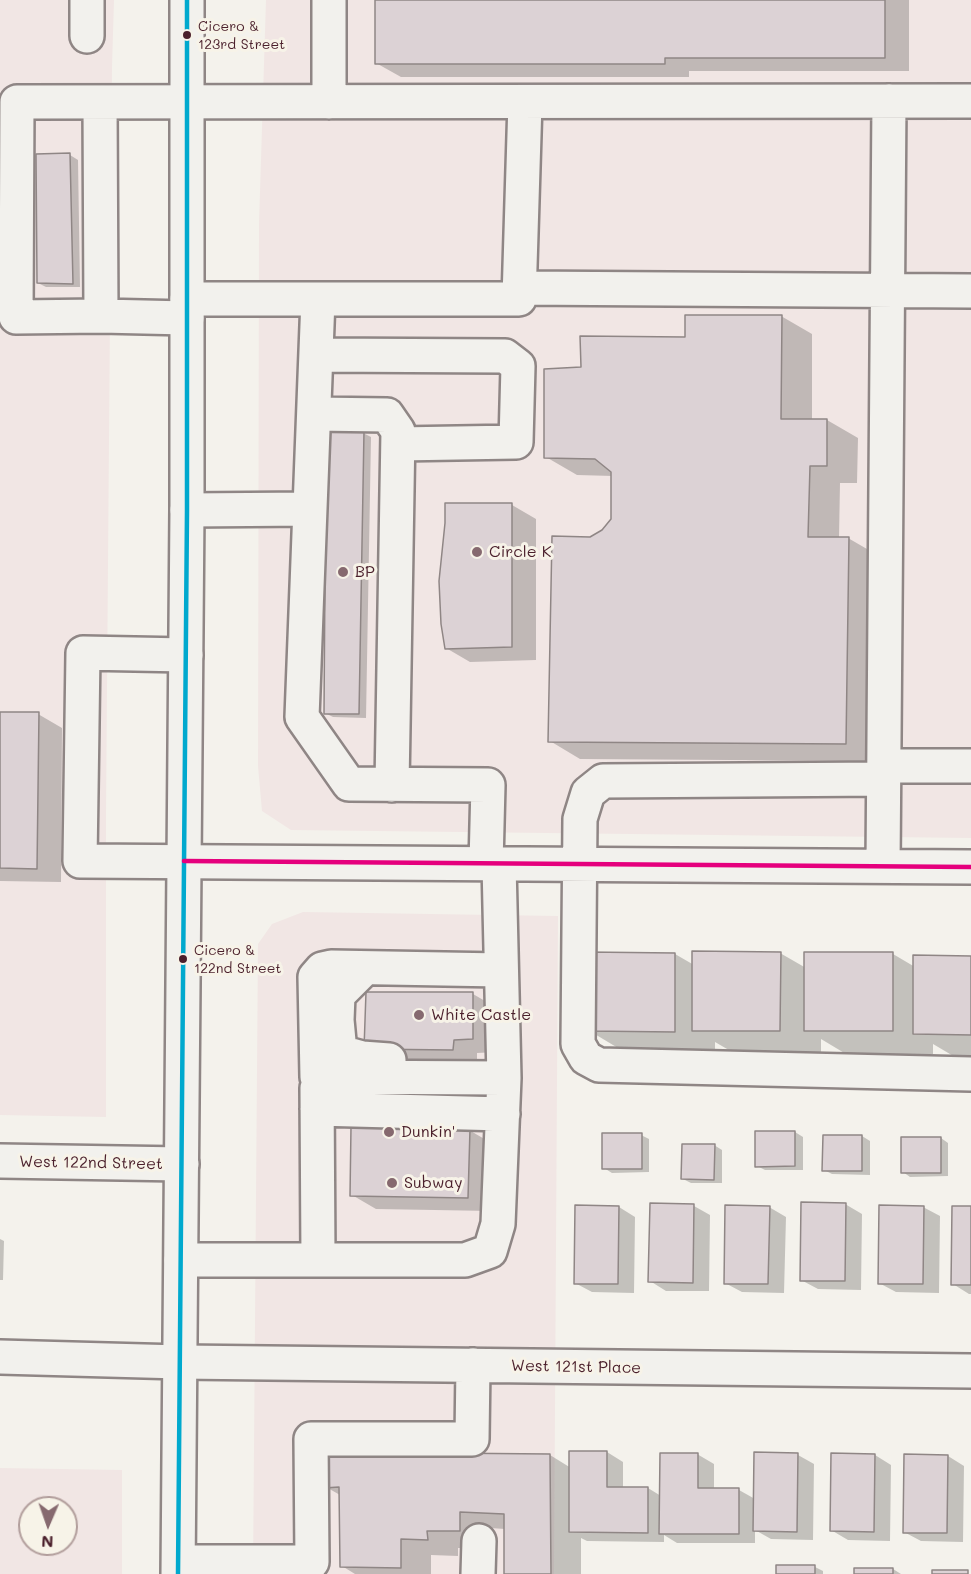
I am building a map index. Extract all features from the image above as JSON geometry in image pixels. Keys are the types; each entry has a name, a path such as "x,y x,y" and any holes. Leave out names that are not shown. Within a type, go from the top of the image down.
{"street":[{"path":"87,0 87,36"},
{"path":"187,0 186,656 179,1568 319,1568 311,1439 472,1439 473,1365"},
{"path":"329,0 329,102"},
{"path":"525,102 519,299 318,299 102,316 16,317 17,102 187,103 329,102 890,101 971,102"},
{"path":"883,866 890,101"},
{"path":"100,102 102,316"},
{"path":"519,288 971,291"},
{"path":"181,1260 465,1260 490,1251 498,1224 502,1114 495,1078 501,969 488,784 349,784 302,717 318,299"},
{"path":"316,355 505,356 518,366 516,442 398,444"},
{"path":"314,414 387,415 398,431 392,784"},
{"path":"186,510 310,509"},
{"path":"186,656 83,653 80,861 971,867"},
{"path":"971,766 884,772 603,781 588,793 580,819 578,1044 586,1058 598,1065 971,1074"},
{"path":"318,1260 315,977 322,969 331,967 501,969"},
{"path":"365,968 338,995 340,1052 362,1058 386,1060 470,1061 495,1078"},
{"path":"317,1093 495,1078"},
{"path":"317,1093 502,1114"},
{"name":"West 122nd Street","path":"0,1161 182,1164"},
{"name":"West 121st Place","path":"0,1357 180,1362 971,1371"},
{"path":"478,1574 479,1541"}],"shaded area":[{"path":"0,0 114,0 106,812 106,1117 0,1115"},
{"path":"266,0 971,0 971,838 291,830 262,811 258,766 259,224"},
{"path":"303,912 558,916 554,1574 253,1574 258,944 272,924"},
{"path":"0,1468 122,1470 122,1574 0,1574"}],"building":[{"path":"375,0 885,0 885,58 665,58 665,64 375,64"},
{"path":"70,153 73,284 37,283 36,154"},
{"path":"685,315 782,315 781,419 827,419 827,466 810,466 808,537 849,537 846,744 548,742 552,536 590,537 602,530 611,519 611,472 595,459 544,458 544,369 581,367 580,336 685,337"},
{"name":"BP","path":"326,431 364,431 359,714 324,714"},
{"name":"Circle K","path":"445,503 512,503 512,647 445,649 439,581"},
{"path":"0,712 39,712 37,869 0,868"},
{"path":"692,951 781,952 780,1031 692,1031"},
{"path":"586,952 675,953 675,1032 586,1031"},
{"path":"804,952 893,952 893,1031 804,1031"},
{"path":"913,955 971,956 971,1035 913,1034"},
{"name":"White Castle","path":"366,992 473,992 473,1039 454,1040 453,1050 364,1049"},
{"path":"351,1127 470,1129 468,1198 350,1196"},
{"path":"755,1131 795,1131 795,1166 755,1167"},
{"path":"602,1133 642,1133 642,1169 602,1169"},
{"path":"823,1135 862,1135 862,1171 822,1171"},
{"path":"901,1137 941,1137 941,1173 901,1173"},
{"path":"682,1144 715,1144 714,1180 681,1179"},
{"path":"801,1202 846,1203 845,1281 800,1281"},
{"path":"650,1203 694,1204 693,1283 648,1282"},
{"path":"575,1205 619,1206 618,1284 574,1284"},
{"path":"725,1205 770,1206 768,1284 724,1284"},
{"path":"879,1205 924,1206 923,1284 878,1284"},
{"path":"952,1206 971,1206 971,1285 951,1285"},
{"path":"569,1451 607,1451 607,1487 648,1487 648,1533 569,1532"},
{"path":"324,1452 550,1454 551,1574 504,1574 504,1514 460,1512 460,1531 427,1531 428,1540 401,1539 401,1568 340,1567 339,1487 324,1488"},
{"path":"754,1452 798,1453 797,1532 753,1531"},
{"path":"660,1453 698,1453 698,1488 739,1488 739,1534 659,1534"},
{"path":"831,1453 875,1454 874,1532 830,1531"},
{"path":"904,1454 948,1455 947,1533 903,1533"},
{"path":"776,1565 815,1565 815,1574 776,1574"},
{"path":"854,1568 893,1568 893,1574 854,1574"},
{"path":"932,1570 968,1570 968,1574 932,1574"}],"transit line":[{"path":"178,1574 187,510 187,0"},
{"path":"184,861 971,867"}],"place":[{"name":"Cicero & 123rd Street","path":"187,35"},
{"name":"Circle K","path":"477,552"},
{"name":"BP","path":"343,572"},
{"name":"Cicero & 122nd Street","path":"183,959"},
{"name":"White Castle","path":"419,1015"},
{"name":"Dunkin'","path":"389,1132"},
{"name":"Subway","path":"392,1183"}]}
